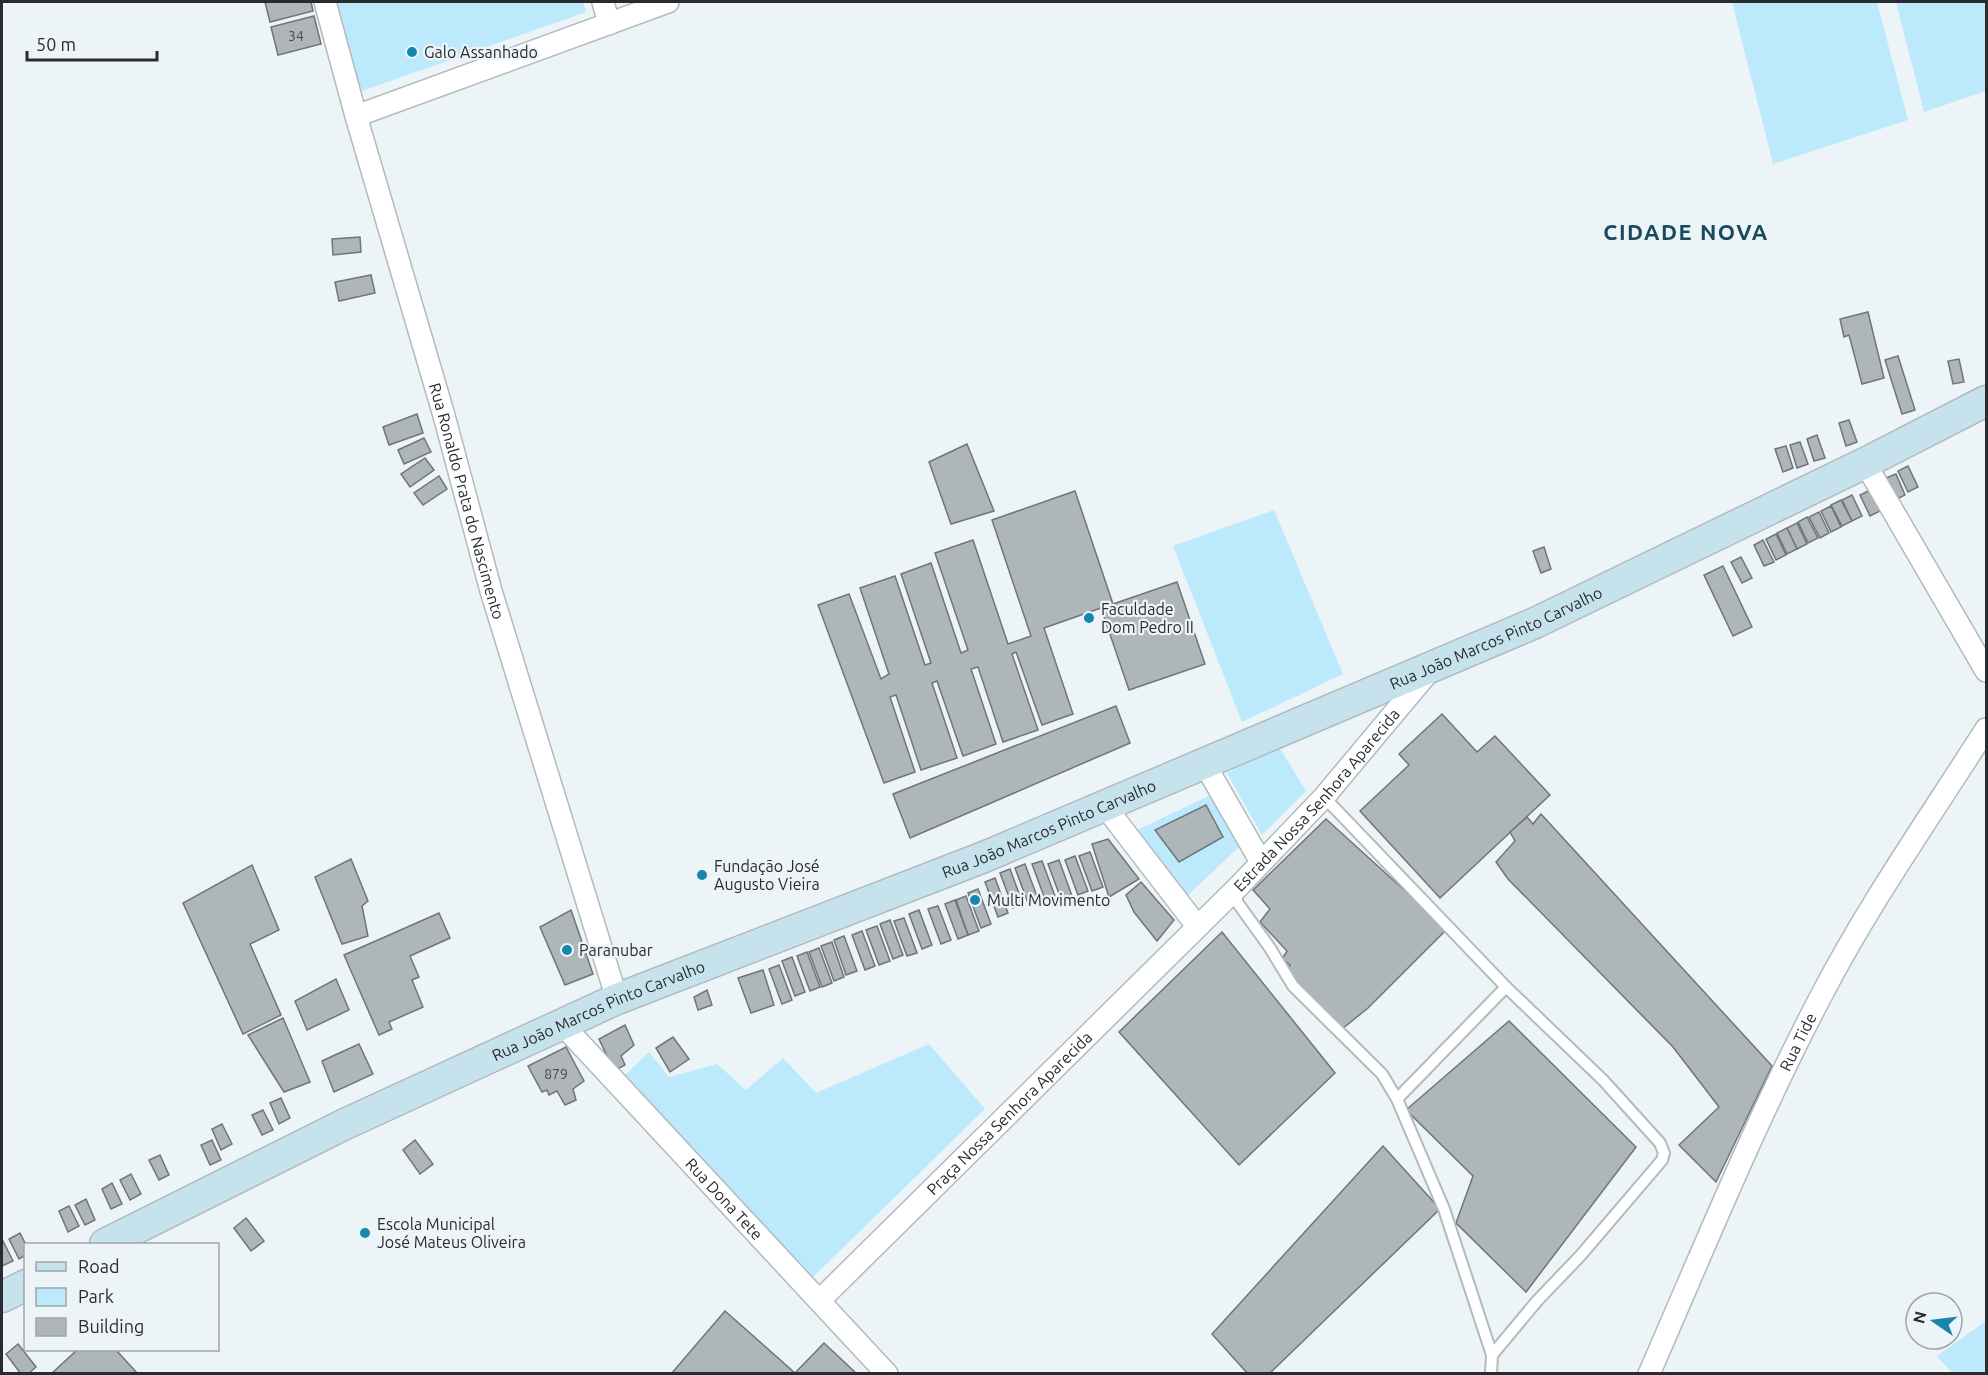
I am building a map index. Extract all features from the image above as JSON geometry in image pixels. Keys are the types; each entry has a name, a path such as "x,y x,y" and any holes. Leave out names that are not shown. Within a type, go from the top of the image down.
{"main road":[{"name":"Rua João Marcos Pinto Carvalho","path":"109,1243 343,1125 616,999 984,857 1535,623 1865,463 1986,401"},
{"path":"2,1297 24,1286"}],"street":[{"name":"Rua Ronaldo Prata do Nascimento","path":"325,2 443,412 491,591 616,999"},
{"path":"603,2 609,24"},
{"path":"356,116 668,2"},
{"path":"1865,463 1986,671"},
{"name":"Estrada Nossa Senhora Aparecida","path":"1197,926 1238,887 1324,797 1431,669"},
{"name":"Rua Tide","path":"1649,1374 1779,1080 1821,996 1875,903 1986,729"},
{"path":"1204,763 1261,862"},
{"path":"1104,805 1197,926"},
{"name":"Praça Nossa Senhora Aparecida","path":"820,1300 1197,926"},
{"name":"Rua Dona Tete","path":"561,1023 887,1374"}],"lane":[{"path":"1324,797 1506,987 1603,1080 1660,1143 1664,1153 1662,1160 1611,1221 1537,1301 1492,1355"},
{"path":"1238,887 1237,902 1270,948 1293,986 1382,1074 1397,1099 1444,1209 1492,1355 1491,1374"},
{"path":"1397,1099 1506,987"}],"green space":[{"name":"Galo Assanhado","path":"331,2 583,2 586,12 362,91"},
{"path":"1732,2 1877,2 1908,120 1773,164"},
{"path":"1896,2 1986,2 1986,91 1924,112"},
{"path":"1274,510 1343,674 1242,722 1173,546"},
{"path":"1279,747 1306,791 1262,835 1227,773"},
{"path":"1215,793 1241,845 1186,897 1137,830"},
{"path":"929,1044 985,1109 811,1279 623,1077 649,1052 669,1077 717,1064 746,1090 783,1058 816,1093"},
{"path":"1986,1321 1986,1373 1952,1373 1937,1356 1944,1351 1964,1351 1964,1337"}],"building":[{"path":"265,2 311,2 313,11 270,22"},
{"path":"314,16 321,44 278,55 271,27"},
{"path":"360,237 361,252 333,255 332,239"},
{"path":"371,275 375,293 339,301 335,282"},
{"path":"1868,312 1884,378 1862,384 1849,335 1844,337 1840,319"},
{"path":"1898,356 1915,410 1902,414 1885,360"},
{"path":"1959,359 1964,382 1953,384 1948,361"},
{"path":"417,414 423,433 389,445 383,427"},
{"path":"1849,420 1857,442 1846,446 1839,423"},
{"path":"1817,435 1825,458 1814,461 1807,439"},
{"path":"424,438 431,452 404,464 398,450"},
{"path":"1800,442 1808,464 1797,468 1790,445"},
{"path":"967,444 994,511 951,524 929,462"},
{"path":"1786,446 1793,468 1783,472 1775,449"},
{"path":"425,458 434,470 410,487 401,474"},
{"path":"1908,466 1918,487 1908,492 1898,471"},
{"path":"1896,474 1905,495 1895,500 1886,478"},
{"path":"439,476 447,489 423,505 414,493"},
{"path":"1870,490 1880,511 1870,516 1860,495"},
{"path":"1075,491 1113,604 1177,582 1205,664 1129,690 1101,608 1044,628 1073,714 1042,725 1016,652 1012,654 1038,730 1003,742 978,667 971,669 996,744 963,756 937,681 932,683 957,758 921,770 896,695 890,697 915,772 884,783 818,605 849,594 881,679 889,674 860,588 895,576 925,665 931,663 901,574 931,563 961,653 968,650 935,553 973,540 1008,644 1031,636 992,520"},
{"path":"1852,495 1862,516 1852,521 1842,500"},
{"path":"1841,500 1852,521 1842,526 1831,505"},
{"path":"1831,506 1841,527 1831,532 1821,511"},
{"path":"1819,512 1829,533 1820,538 1809,517"},
{"path":"1807,517 1818,538 1808,543 1798,522"},
{"path":"1797,523 1807,544 1797,549 1787,528"},
{"path":"1787,528 1797,549 1787,554 1777,533"},
{"path":"1776,534 1786,555 1776,560 1766,539"},
{"path":"1763,540 1774,562 1764,566 1754,545"},
{"path":"1544,547 1551,569 1541,573 1533,551"},
{"path":"1741,557 1752,578 1742,583 1731,562"},
{"path":"1723,566 1752,627 1733,636 1704,575"},
{"path":"1116,706 1130,743 910,838 893,794"},
{"path":"1442,714 1477,752 1495,736 1550,795 1440,898 1360,811 1409,765 1399,754"},
{"path":"1206,805 1223,837 1179,862 1155,830"},
{"path":"1541,814 1772,1066 1716,1182 1679,1145 1719,1107 1673,1047 1508,879 1496,862 1515,841 1510,832 1527,817 1533,824"},
{"path":"1326,819 1447,929 1368,1008 1342,1029 1287,971 1290,965 1282,959 1287,951 1260,922 1270,909 1253,890"},
{"path":"1108,839 1139,879 1109,897 1092,844"},
{"path":"1090,852 1103,887 1092,891 1079,856"},
{"path":"1075,856 1088,891 1078,895 1065,860"},
{"path":"351,859 368,901 362,906 368,936 342,944 315,877"},
{"path":"1059,860 1072,896 1061,899 1048,864"},
{"path":"1042,861 1055,896 1045,899 1032,864"},
{"path":"1025,864 1038,899 1028,903 1015,868"},
{"path":"252,865 279,930 250,944 281,1015 243,1034 183,903"},
{"path":"1010,869 1023,904 1013,908 1000,873"},
{"path":"995,878 1008,913 998,917 985,882"},
{"path":"1141,882 1174,920 1157,941 1134,912 1126,895"},
{"path":"978,889 991,924 981,928 968,893"},
{"path":"966,896 979,931 968,935 956,900"},
{"path":"955,900 968,935 958,939 945,904"},
{"path":"938,906 951,940 941,944 928,909"},
{"name":"Paranubar","path":"571,910 593,974 565,985 540,927"},
{"path":"919,910 932,945 922,949 909,914"},
{"path":"439,913 450,938 410,956 419,977 412,980 423,1007 389,1022 392,1029 379,1035 344,955"},
{"path":"904,918 917,953 907,956 894,921"},
{"path":"890,920 903,955 893,959 880,924"},
{"path":"877,926 890,961 879,965 866,930"},
{"path":"862,931 875,966 865,970 852,935"},
{"path":"1222,932 1335,1073 1239,1165 1119,1032"},
{"path":"844,936 857,971 846,975 834,940"},
{"path":"832,942 844,977 834,981 821,946"},
{"path":"819,948 832,983 822,987 809,952"},
{"path":"807,952 820,987 810,991 797,956"},
{"path":"792,957 805,992 795,996 782,961"},
{"path":"779,965 792,1000 782,1004 769,969"},
{"path":"763,970 774,1005 751,1013 738,978"},
{"path":"336,979 349,1010 307,1030 295,1001"},
{"path":"707,990 712,1005 698,1010 694,997"},
{"path":"283,1018 310,1082 284,1092 248,1035"},
{"path":"1509,1021 1636,1147 1526,1292 1456,1223 1473,1176 1406,1110"},
{"path":"625,1025 634,1045 621,1056 625,1065 614,1071 599,1039"},
{"path":"673,1037 689,1059 670,1072 656,1048"},
{"path":"359,1044 373,1074 334,1092 322,1061"},
{"path":"566,1047 584,1081 573,1089 576,1100 565,1105 557,1091 549,1095 547,1090 542,1092 528,1066"},
{"path":"281,1098 290,1118 279,1124 270,1103"},
{"path":"263,1110 273,1130 262,1135 252,1115"},
{"path":"222,1124 232,1144 221,1150 212,1129"},
{"path":"212,1140 221,1160 210,1165 201,1145"},
{"path":"415,1140 433,1164 420,1174 403,1150"},
{"path":"1383,1146 1440,1209 1269,1374 1248,1374 1212,1334"},
{"path":"160,1155 169,1175 159,1180 149,1160"},
{"path":"131,1174 141,1194 130,1200 120,1180"},
{"path":"112,1183 122,1204 111,1209 102,1189"},
{"path":"86,1199 95,1220 85,1225 75,1205"},
{"path":"69,1206 79,1226 68,1232 59,1211"},
{"path":"246,1218 264,1241 251,1251 234,1228"},
{"path":"20,1233 25,1243 24,1256 19,1259 9,1239"},
{"path":"2,1242 13,1261 2,1266"},
{"path":"725,1311 795,1373 824,1343 857,1374 671,1374"},
{"path":"18,1344 36,1367 28,1374 21,1374 6,1354"},
{"path":"76,1351 117,1351 138,1374 51,1374"}],"place":[{"name":"Galo Assanhado","path":"412,52"},
{"name":"Faculdade Dom Pedro II","path":"1089,618"},
{"name":"Fundação José Augusto Vieira","path":"702,875"},
{"name":"Multi Movimento","path":"975,900"},
{"name":"Paranubar","path":"567,950"},
{"name":"Escola Municipal José Mateus Oliveira","path":"365,1233"}],"district":[{"name":"CIDADE NOVA","path":"1686,231"}]}
